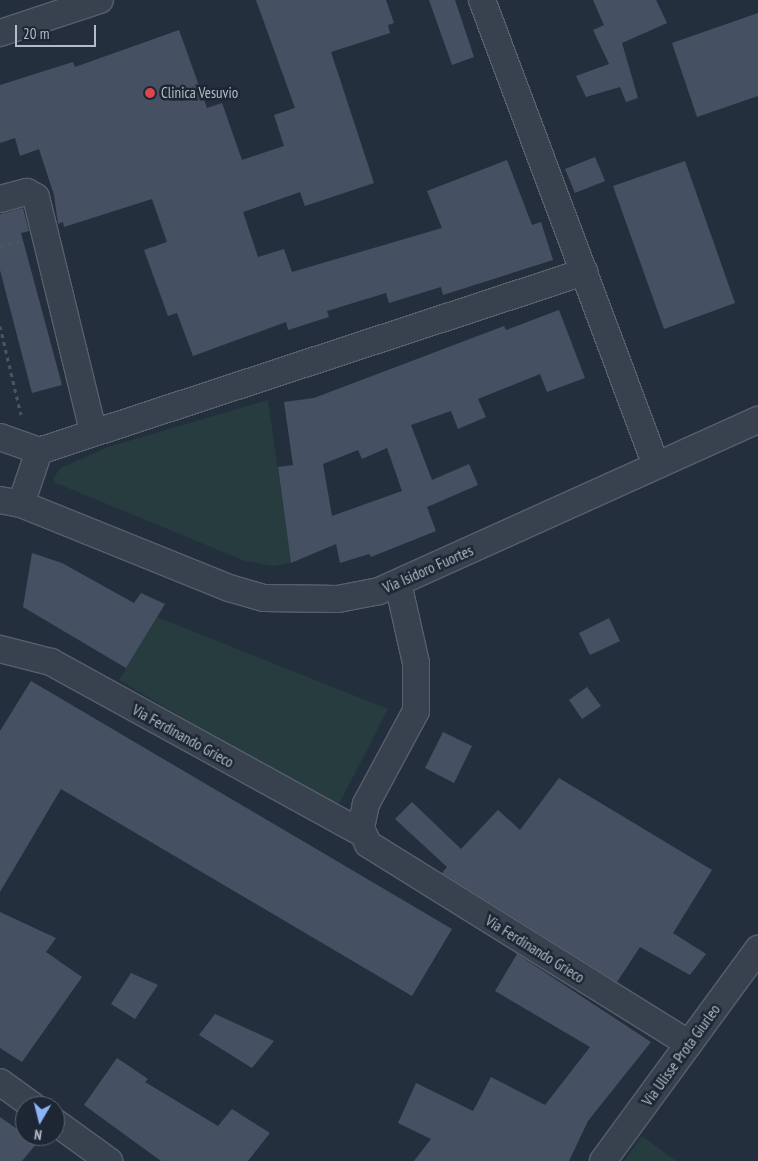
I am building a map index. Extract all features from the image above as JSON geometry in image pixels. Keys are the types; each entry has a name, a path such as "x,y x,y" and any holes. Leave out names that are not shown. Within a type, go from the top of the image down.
{"street":[{"path":"0,33 100,0"},
{"path":"482,0 656,466"},
{"path":"0,199 27,192 36,197 93,431"},
{"path":"11,502 20,443 93,431 584,272"},
{"name":"Via Isidoro Fuortes","path":"11,502 229,588 264,598 338,599 380,591 758,420"},
{"path":"362,833 366,804 416,711 416,663 398,583"},
{"name":"Via Ferdinando Grieco","path":"0,649 51,662 362,833 372,848 689,1044"},
{"name":"Via Ulisse Prota Giurleo","path":"603,1161 758,949"},
{"path":"0,1082 19,1096"},
{"path":"65,1129 108,1161"}],"path":[{"path":"0,326 21,402 20,443"}],"green space":[{"path":"268,400 291,563 273,566 245,561 56,483 53,478 61,468 108,447"},
{"path":"157,617 388,709 337,808 119,680"},
{"path":"642,1136 676,1161 624,1161"}],"building":[{"path":"256,0 386,0 394,23 388,25 390,33 331,52 374,183 305,206 300,192 243,212 258,257 284,249 292,272 442,228 427,191 507,160 532,225 541,222 553,260 443,295 441,287 389,303 386,293 327,311 329,317 288,330 286,322 193,356 177,313 168,316 144,250 167,242 152,199 64,227 63,222 58,224 54,195 39,149 20,156 15,138 0,143 0,85 73,62 75,67 179,30 207,108 222,103 242,160 284,146 274,115 295,108"},
{"path":"429,0 455,0 474,57 452,65"},
{"path":"593,0 656,0 667,23 622,43 638,98 626,102 620,87 586,97 576,76 609,64 593,30 604,25"},
{"path":"758,13 758,96 697,117 672,43"},
{"path":"595,157 605,181 575,193 565,169"},
{"path":"685,161 735,303 664,329 613,186"},
{"path":"23,208 29,231 21,233 62,385 32,393 0,270 0,214"},
{"path":"559,310 585,378 547,392 540,374 478,399 486,417 458,429 451,411 411,425 432,480 469,464 478,485 427,507 436,531 371,557 369,554 340,563 336,544 291,563 278,467 293,465 284,402 314,398 504,326 506,330","holes":["387,448 402,491 332,516 323,464 358,450 362,459"]},
{"path":"32,553 62,563 134,603 141,593 165,604 126,668 23,607"},
{"path":"609,618 620,641 590,655 579,633"},
{"path":"31,681 452,929 412,996 61,789 0,892 0,731"},
{"path":"587,687 601,706 582,719 569,700"},
{"path":"443,732 472,746 454,783 425,768"},
{"path":"559,778 712,870 673,933 706,954 690,975 640,947 617,982 442,873 447,867 395,819 412,802 461,849 498,810 520,830"},
{"path":"0,912 56,938 46,952 82,977 22,1062 0,1048"},
{"path":"517,954 651,1042 588,1121 569,1161 414,1161 431,1139 398,1123 416,1083 473,1111 491,1077 545,1105 590,1047 495,991"},
{"path":"131,973 158,985 135,1019 111,1004"},
{"path":"215,1014 274,1041 252,1068 199,1035"},
{"path":"117,1058 148,1079 145,1082 218,1126 232,1109 270,1133 248,1161 161,1161 84,1105"},
{"path":"0,1117 15,1128 15,1146 34,1146 22,1161 0,1161"}],"place":[{"name":"Clinica Vesuvio","path":"150,93"}]}
